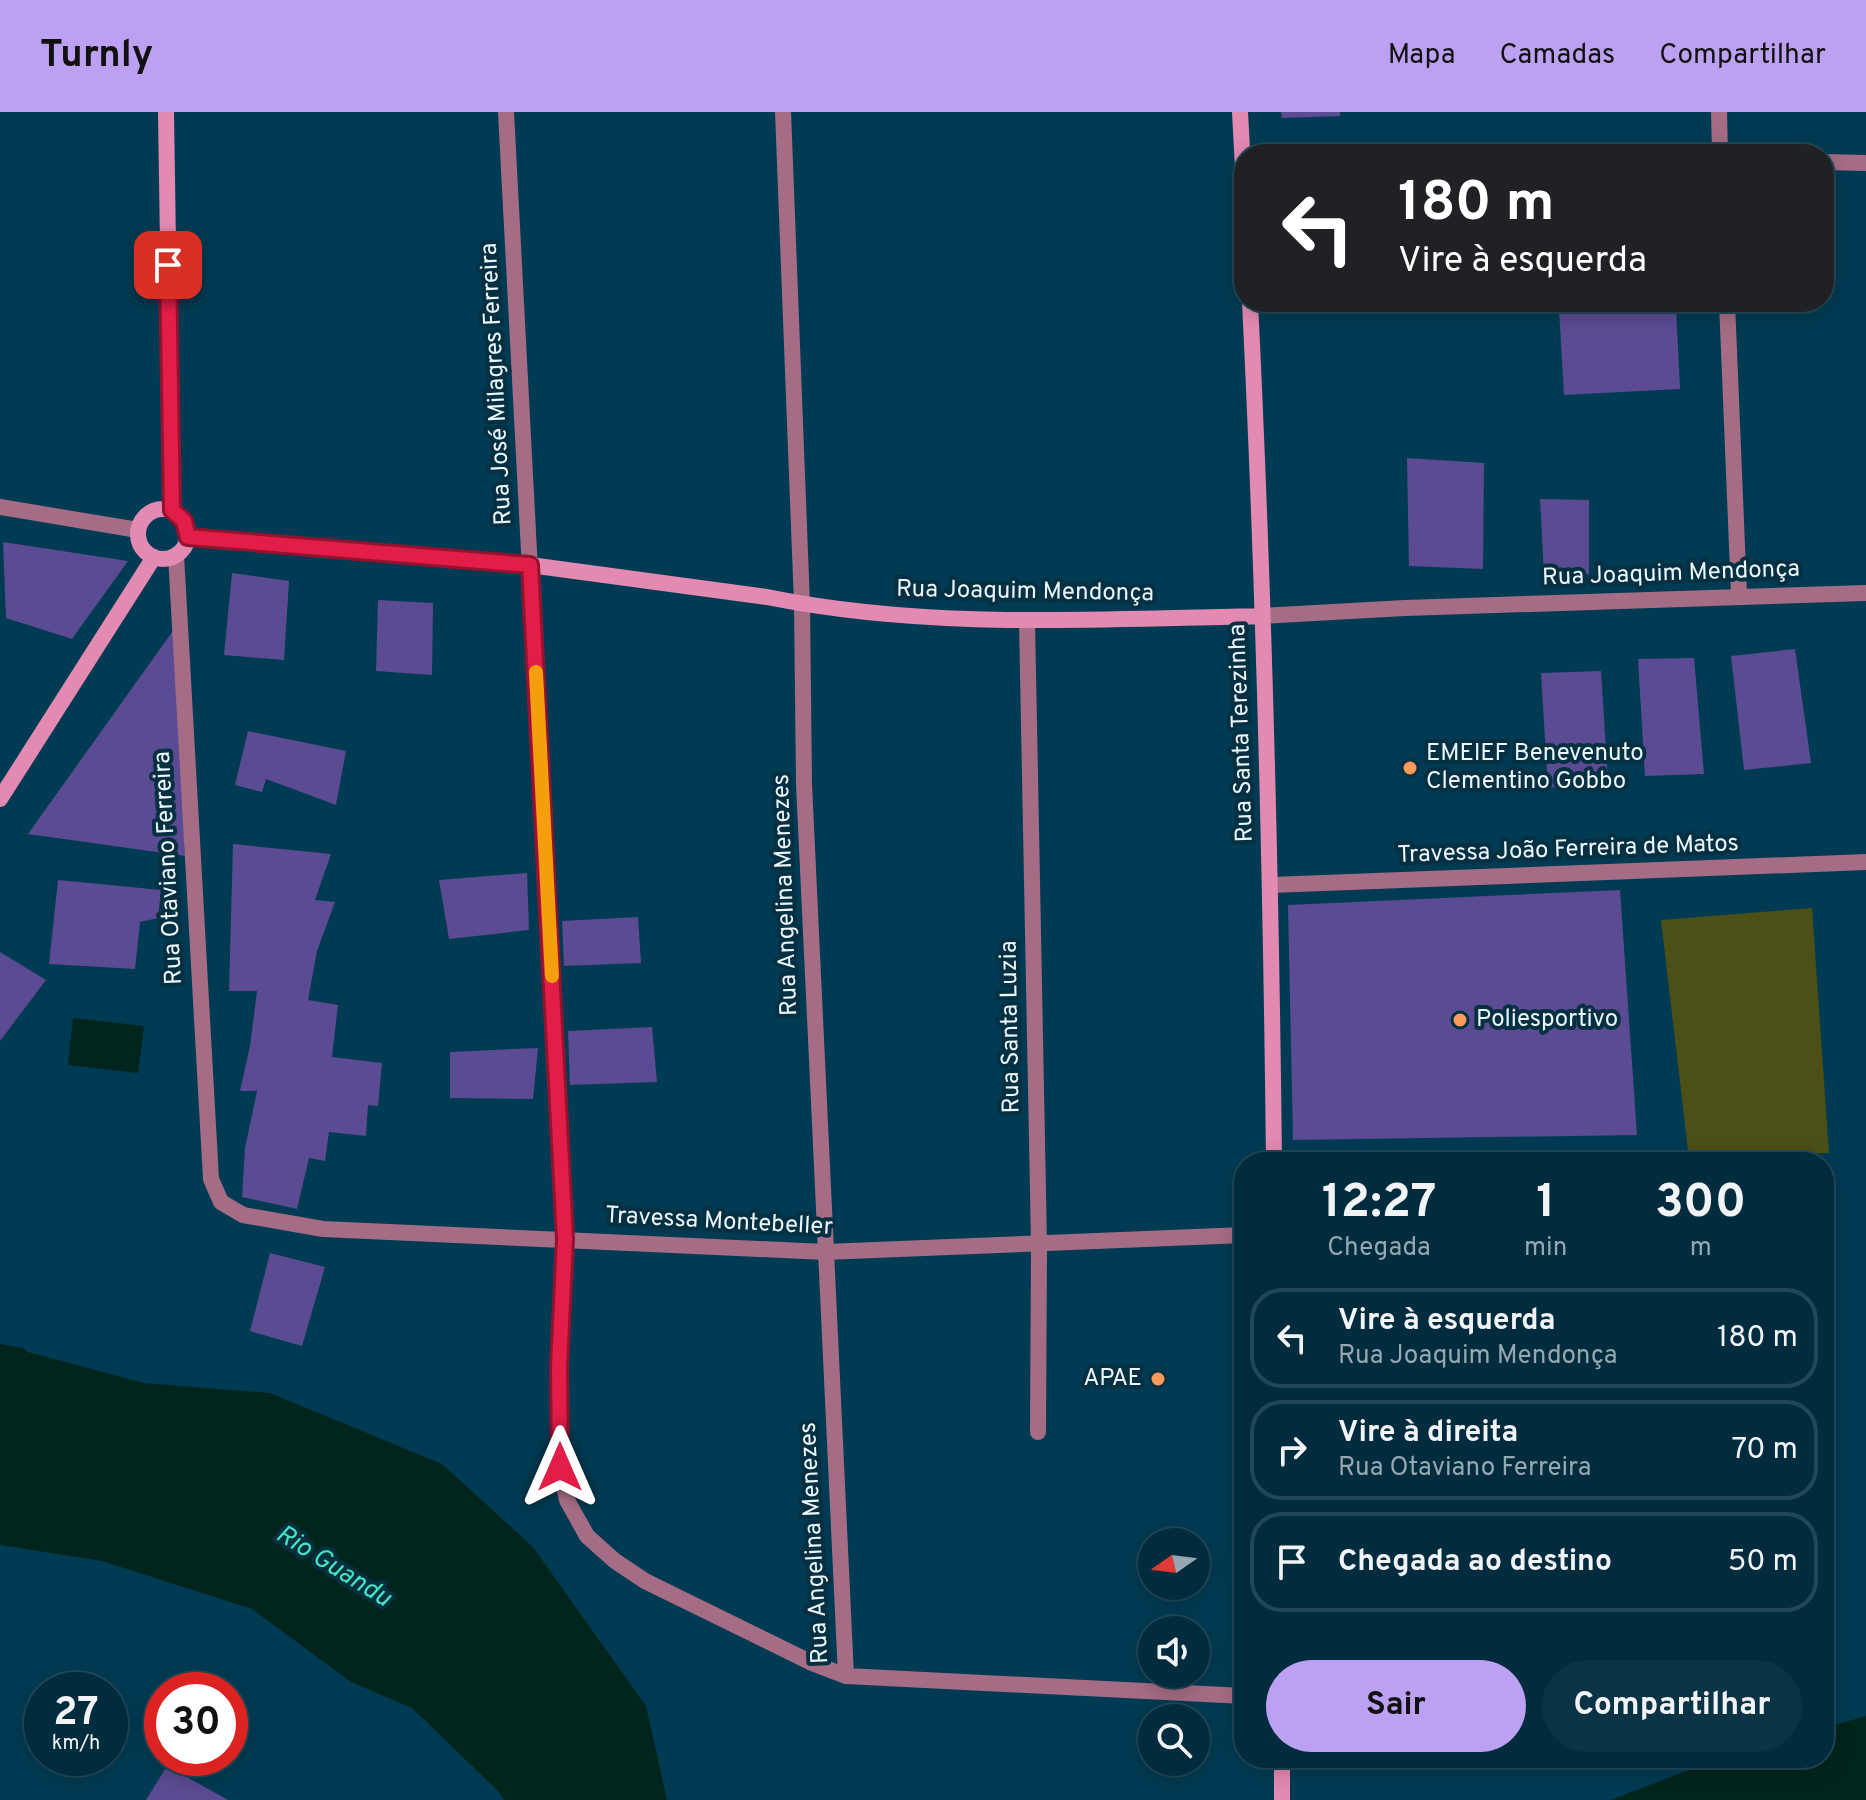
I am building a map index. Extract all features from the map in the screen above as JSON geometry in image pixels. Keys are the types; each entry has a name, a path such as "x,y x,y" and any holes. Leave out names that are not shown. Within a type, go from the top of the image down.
{"street":[{"path":"166,112 172,510"},
{"name":"Rua José Milagres Ferreira","path":"506,112 565,1239 559,1367 560,1467 567,1500 587,1536 615,1561 645,1581 812,1663 846,1676 1234,1695"},
{"name":"Rua Angelina Menezes","path":"783,112 802,604 804,784 846,1676"},
{"path":"1240,112 1242,144"},
{"path":"1719,112 1720,144"},
{"path":"1834,162 1866,163"},
{"name":"Rua Santa Terezinha","path":"1250,312 1271,885 1274,1152"},
{"path":"1727,312 1739,595"},
{"path":"0,507 138,530"},
{"path":"154,510 172,510 184,521 188,537 186,544 169,558 154,557 142,547 138,530 141,522 154,510"},
{"name":"Rua Joaquim Mendonça","path":"188,537 530,565 802,604 925,618 1027,621 1262,616 1739,595 1866,593"},
{"name":"Rua Otaviano Ferreira","path":"176,555 211,1179"},
{"path":"0,799 154,557"},
{"name":"Rua Santa Luzia","path":"1027,621 1039,1245 1038,1432"},
{"name":"Travessa João Ferreira de Matos","path":"1271,885 1866,862"},
{"name":"Travessa Montebeller","path":"211,1179 221,1202 243,1215 323,1229 825,1252 1234,1235"},
{"path":"1282,1768 1282,1800"}],"shaded area":[{"path":"1812,908 1829,1152 1688,1152 1661,920"}],"water":[{"path":"73,1018 144,1026 138,1073 68,1065"},
{"name":"Rio Guandu","path":"0,1344 144,1383 270,1393 442,1464 533,1547 646,1706 667,1800 504,1800 412,1708 351,1682 252,1609 102,1561 0,1545"},
{"path":"1866,1716 1866,1800 1611,1800 1693,1768 1834,1768 1834,1725"}],"building":[{"path":"1281,112 1340,112 1340,116 1282,118"},
{"path":"1559,312 1676,312 1680,389 1564,395"},
{"path":"1407,458 1484,463 1483,569 1409,566"},
{"path":"1540,499 1589,500 1589,574 1544,576"},
{"path":"3,542 128,561 72,639 6,618"},
{"path":"232,573 289,581 284,660 224,655"},
{"path":"378,600 433,603 432,675 376,671"},
{"path":"177,625 185,856 28,834"},
{"path":"1795,649 1811,763 1744,770 1731,656"},
{"path":"1694,658 1704,774 1645,776 1638,659"},
{"path":"1601,671 1608,781 1548,788 1541,673"},
{"path":"248,731 346,751 336,805 266,779 262,792 235,785"},
{"path":"233,844 331,854 315,900 335,902 317,951 308,1000 338,1005 332,1057 382,1063 378,1106 368,1105 366,1136 329,1132 325,1161 309,1158 297,1209 242,1197 245,1148 257,1091 240,1091 257,991 229,991"},
{"path":"527,873 529,930 449,939 439,880"},
{"path":"58,880 161,890 158,918 140,922 135,969 49,964"},
{"name":"Poliesportivo","path":"1620,890 1637,1135 1293,1140 1288,905"},
{"path":"638,917 641,963 564,966 562,921"},
{"path":"0,952 46,980 0,1041"},
{"path":"652,1027 657,1082 570,1085 568,1031"},
{"path":"538,1048 533,1099 450,1098 450,1052"},
{"path":"270,1253 325,1267 302,1346 250,1331"},
{"path":"161,1776 185,1776 228,1800 146,1800"}],"slow traffic":[{"path":"536,672 552,976"}],"place":[{"name":"EMEIEF Benevenuto Clementino Gobbo","path":"1410,768"},
{"name":"Poliesportivo","path":"1460,1020"},
{"name":"APAE","path":"1158,1379"}],"route":[{"path":"168,265 172,510 184,521 188,537 530,565 565,1239 559,1367 560,1467"}]}
